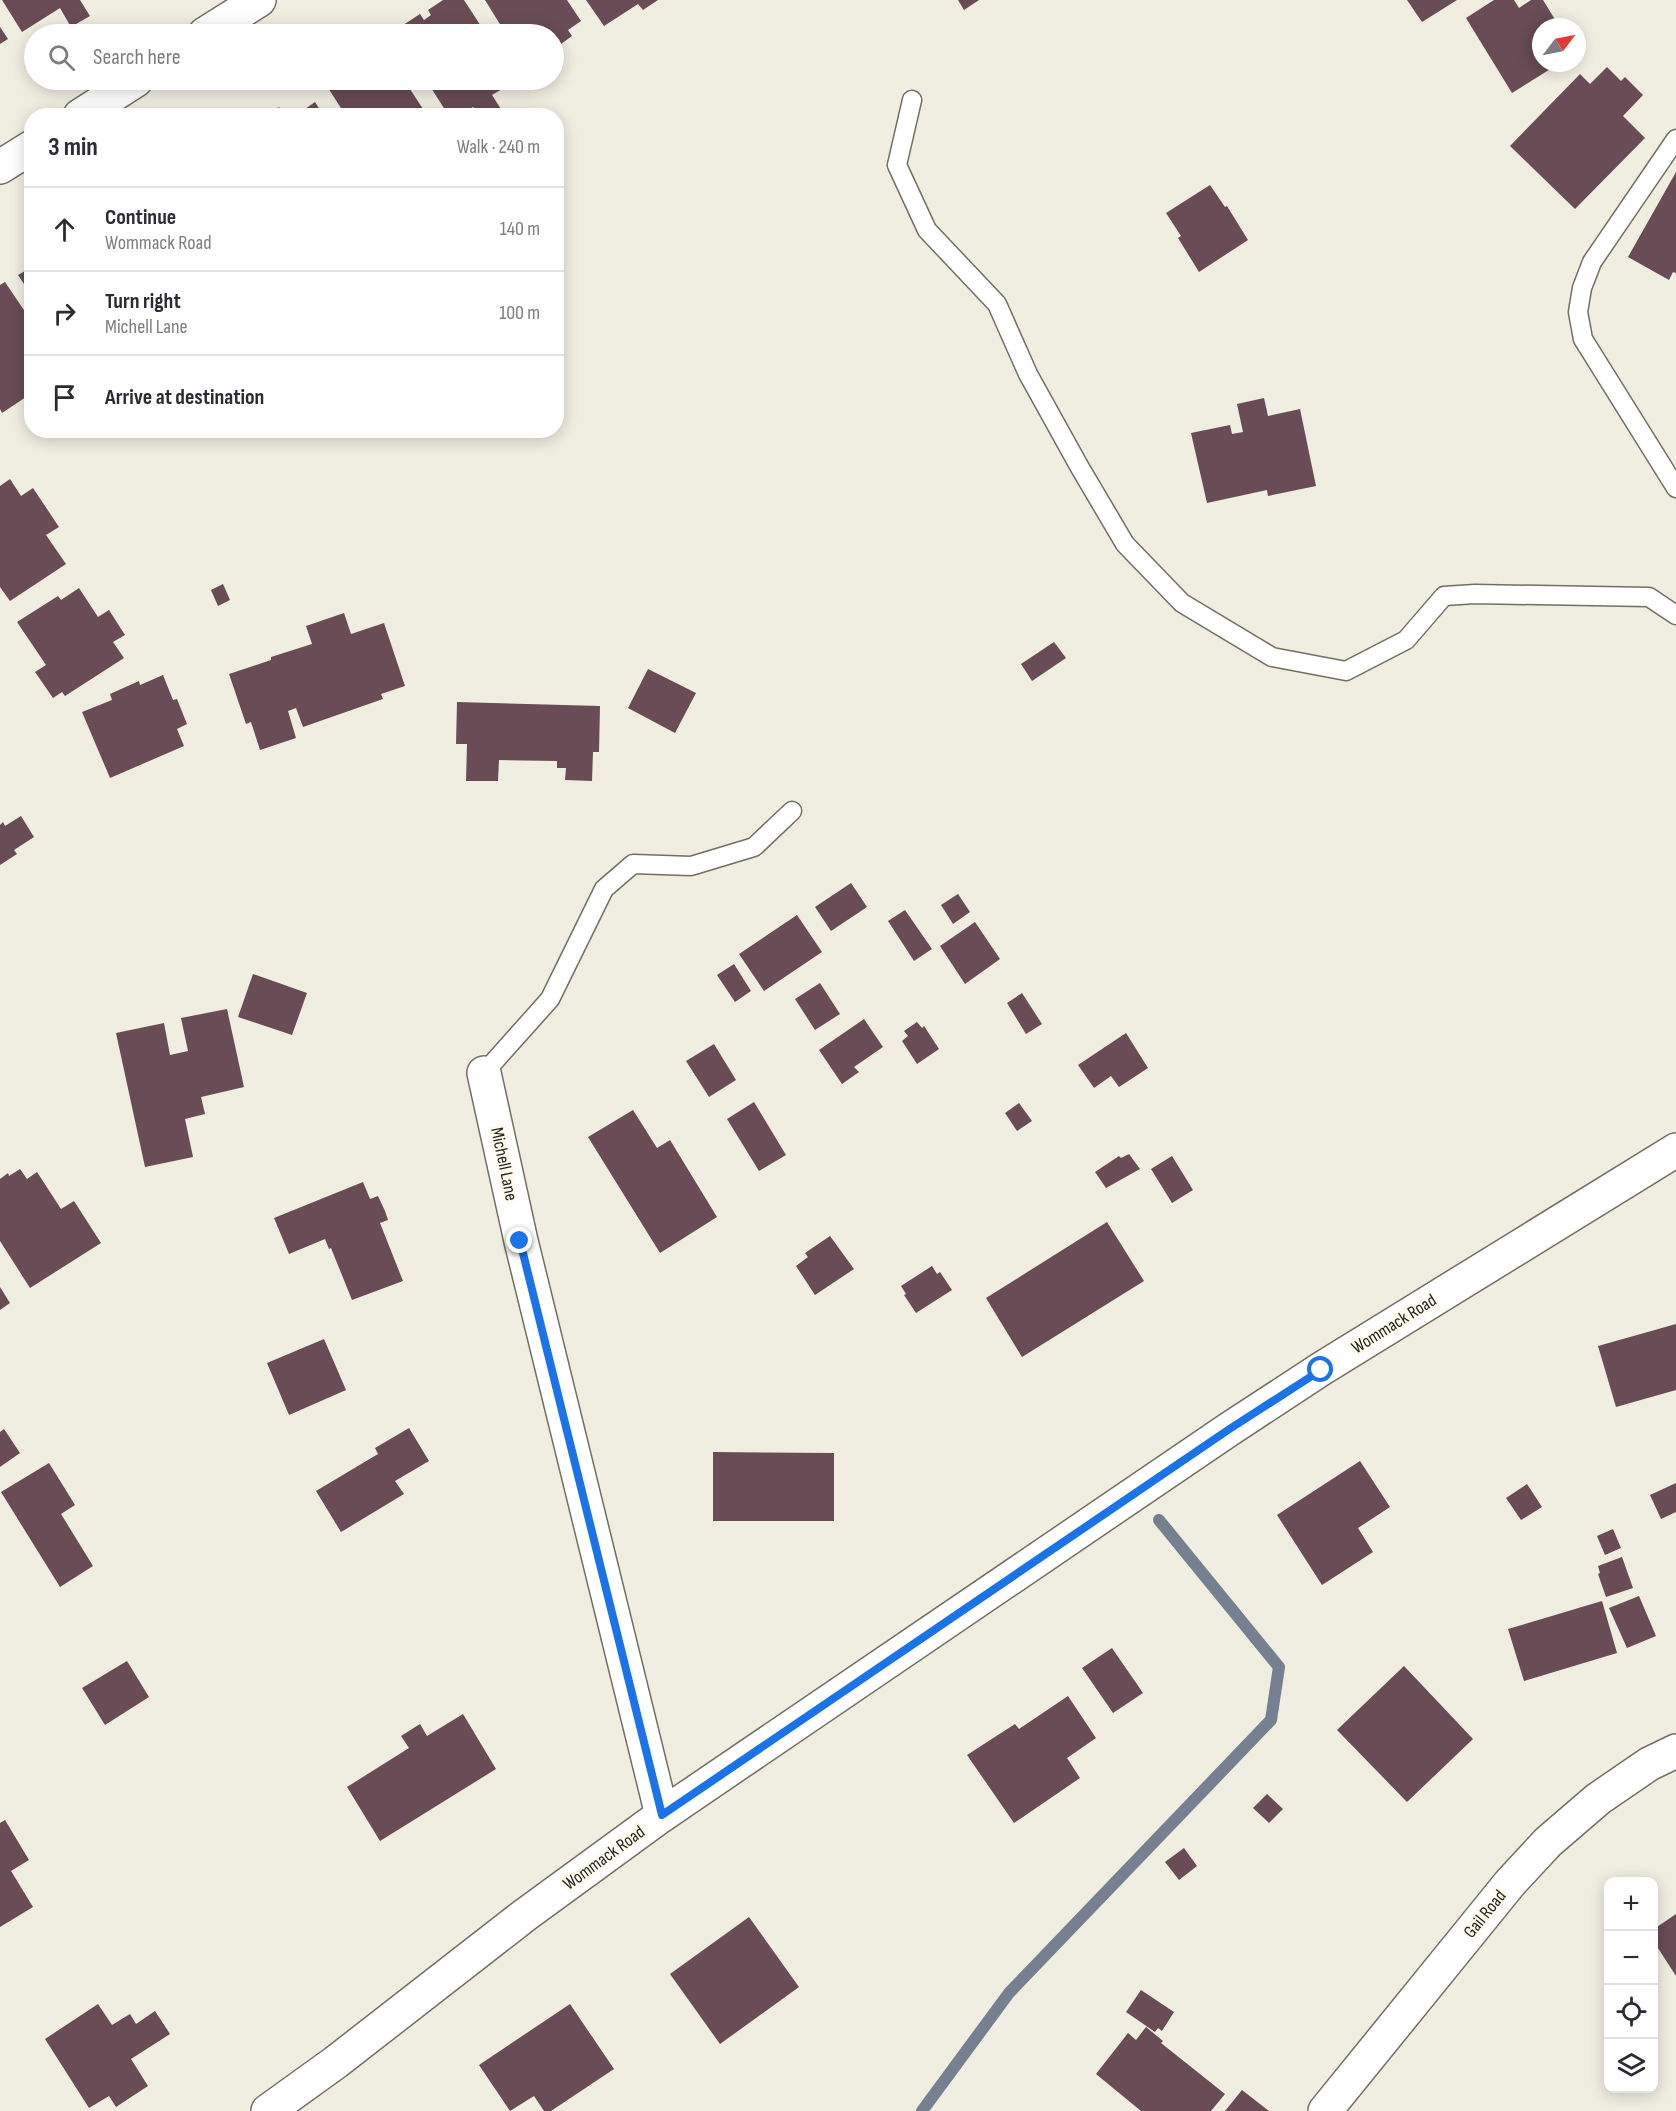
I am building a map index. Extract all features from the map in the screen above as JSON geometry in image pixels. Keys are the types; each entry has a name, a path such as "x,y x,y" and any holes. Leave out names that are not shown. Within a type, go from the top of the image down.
{"street":[{"path":"221,24 259,0"},
{"path":"92,108 120,90"},
{"path":"0,167 24,152"},
{"name":"Michell Lane","path":"484,1073 520,1241 662,1815"},
{"name":"Wommack Road","path":"268,2111 336,2062 525,1915 662,1815 1228,1430 1331,1363 1676,1150"},
{"name":"Gail Road","path":"1324,2111 1510,1883 1548,1842 1598,1799 1649,1764 1676,1751"}],"lane":[{"path":"912,100 897,165 927,230 998,304 1028,374 1125,544 1182,603 1272,657 1346,671 1406,640 1444,596 1475,594 1649,597 1676,615"},
{"path":"1676,139 1592,262 1582,288 1578,312 1583,339 1676,488"},
{"path":"484,1073 549,999 604,889 633,864 691,866 754,847 792,811"}],"building":[{"path":"2,0 80,0 90,16 76,24 69,24 60,8 35,24 24,24 22,32"},
{"path":"443,0 464,0 480,24 405,24 420,14 424,20 431,15 428,10"},
{"path":"485,0 567,0 581,21 568,30 572,36 564,42 564,24 500,24"},
{"path":"586,0 658,0 643,10 638,4 604,26"},
{"path":"958,0 979,0 964,10"},
{"path":"1407,0 1457,0 1422,22"},
{"path":"1494,0 1514,0 1519,8 1531,0 1543,0 1554,18 1532,18 1532,72 1546,72 1512,93 1466,18"},
{"path":"0,27 8,39 0,44"},
{"path":"1607,67 1621,81 1625,77 1643,95 1623,116 1645,138 1575,209 1510,146 1580,74 1590,84"},
{"path":"329,90 411,90 422,108 341,108"},
{"path":"432,90 500,90 492,95 500,108 444,108"},
{"path":"315,102 319,108 306,108"},
{"path":"1676,172 1676,273 1673,272 1669,280 1628,257"},
{"path":"1210,185 1225,207 1227,206 1248,240 1199,272 1178,238 1181,236 1166,213"},
{"path":"24,272 24,284 18,275"},
{"path":"5,282 24,310 24,398 2,413 0,409 0,285"},
{"path":"1264,398 1268,416 1300,409 1316,486 1268,496 1267,490 1207,503 1191,433 1230,425 1232,434 1243,432 1237,404"},
{"path":"10,479 21,496 33,488 59,527 46,535 66,564 10,601 0,587 0,486"},
{"path":"223,584 230,600 218,606 211,590"},
{"path":"79,588 98,617 109,610 125,635 113,642 124,658 65,696 62,692 53,698 35,672 46,665 17,622 58,596 61,600"},
{"path":"344,613 351,634 384,623 405,686 381,694 383,699 303,727 296,708 288,711 296,738 260,750 251,722 246,724 229,674 312,644 306,626"},
{"path":"1054,642 1066,658 1032,681 1021,664"},
{"path":"648,669 696,693 675,733 628,708"},
{"path":"163,675 173,700 177,699 187,724 177,729 184,746 110,778 82,712 112,700 110,694 139,681 140,685"},
{"path":"457,702 600,706 599,752 593,752 592,781 565,780 566,768 557,768 557,761 499,760 498,781 466,781 467,744 456,744"},
{"path":"21,816 34,837 14,850 17,854 0,865 0,825 3,822 5,826"},
{"path":"851,883 867,907 831,931 815,907"},
{"path":"958,894 970,912 953,924 941,905"},
{"path":"905,910 932,949 914,961 888,921"},
{"path":"797,915 822,952 764,991 739,954"},
{"path":"975,922 1000,959 965,984 940,946"},
{"path":"734,964 751,991 735,1002 717,975"},
{"path":"253,974 307,993 292,1035 238,1017"},
{"path":"820,983 840,1014 815,1030 795,999"},
{"path":"1022,993 1042,1024 1026,1034 1007,1003"},
{"path":"227,1009 244,1087 201,1097 205,1114 185,1119 193,1157 145,1167 116,1033 164,1023 170,1055 188,1051 181,1018"},
{"path":"864,1019 883,1047 854,1067 859,1072 842,1084 819,1050"},
{"path":"917,1022 922,1028 924,1026 939,1049 917,1064 902,1041 908,1036 904,1031"},
{"path":"1126,1033 1148,1068 1119,1087 1111,1076 1094,1088 1078,1065"},
{"path":"714,1044 736,1080 709,1097 686,1061"},
{"path":"754,1102 786,1155 759,1171 727,1119"},
{"path":"1019,1103 1032,1121 1017,1131 1005,1113"},
{"path":"633,1110 657,1148 670,1140 717,1217 660,1253 588,1137"},
{"path":"1129,1154 1140,1169 1106,1188 1095,1172 1119,1156 1121,1158"},
{"path":"1172,1156 1193,1190 1172,1203 1151,1169"},
{"path":"20,1169 27,1179 37,1172 61,1209 74,1201 101,1243 30,1288 0,1241 0,1179"},
{"path":"363,1182 370,1199 378,1196 385,1211 388,1220 380,1223 403,1281 352,1300 331,1248 329,1249 325,1239 289,1254 274,1218"},
{"path":"1107,1222 1144,1281 1022,1357 986,1298"},
{"path":"830,1236 854,1269 815,1295 796,1266 808,1257 805,1253"},
{"path":"932,1266 937,1274 940,1272 952,1290 916,1313 901,1286"},
{"path":"0,1287 10,1303 0,1310"},
{"path":"1676,1324 1676,1390 1616,1407 1598,1346"},
{"path":"324,1339 346,1390 289,1415 267,1363"},
{"path":"409,1428 429,1461 395,1481 404,1494 341,1532 316,1491 378,1454 375,1448"},
{"path":"4,1429 20,1453 0,1467 0,1432"},
{"path":"713,1452 834,1453 834,1521 713,1521"},
{"path":"1360,1461 1390,1507 1358,1528 1373,1552 1322,1585 1277,1515"},
{"path":"49,1463 75,1505 61,1514 93,1566 60,1587 1,1492"},
{"path":"1676,1483 1676,1512 1661,1519 1650,1495"},
{"path":"1527,1484 1542,1507 1521,1520 1506,1498"},
{"path":"1613,1529 1621,1548 1605,1555 1597,1536"},
{"path":"1622,1557 1633,1588 1606,1597 1598,1574 1600,1573 1598,1566"},
{"path":"1639,1596 1656,1636 1627,1648 1609,1608"},
{"path":"1602,1601 1617,1653 1524,1681 1508,1629"},
{"path":"1112,1648 1143,1693 1113,1713 1082,1668"},
{"path":"127,1661 149,1697 105,1725 82,1688"},
{"path":"1404,1666 1473,1739 1407,1802 1337,1730"},
{"path":"1068,1696 1096,1738 1067,1758 1080,1778 1014,1823 967,1755 1015,1724 1019,1729"},
{"path":"463,1714 496,1769 380,1841 347,1787 409,1748 401,1736 420,1724 427,1736"},
{"path":"1267,1794 1283,1809 1269,1823 1253,1808"},
{"path":"5,1820 29,1860 11,1871 33,1907 0,1927 0,1823"},
{"path":"1184,1848 1197,1866 1179,1880 1165,1862"},
{"path":"1676,1914 1676,1976 1658,1948 1658,1926"},
{"path":"749,1917 799,1987 720,2044 670,1974"},
{"path":"1141,1990 1174,2012 1162,2031 1158,2028 1155,2032 1126,2012"},
{"path":"98,2004 112,2025 130,2014 136,2024 155,2011 170,2034 131,2059 148,2086 116,2107 109,2096 89,2108 45,2039"},
{"path":"570,2004 614,2069 551,2111 544,2111 534,2096 510,2111 479,2065"},
{"path":"1146,2027 1163,2041 1161,2043 1225,2094 1211,2111 1141,2111 1096,2074 1128,2033 1136,2040"},
{"path":"1242,2090 1269,2111 1225,2111"}],"waterway":[{"path":"922,2111 1009,1993 1271,1720 1279,1667 1159,1520"}],"route":[{"path":"520,1241 662,1815 1228,1430 1321,1370"}]}
